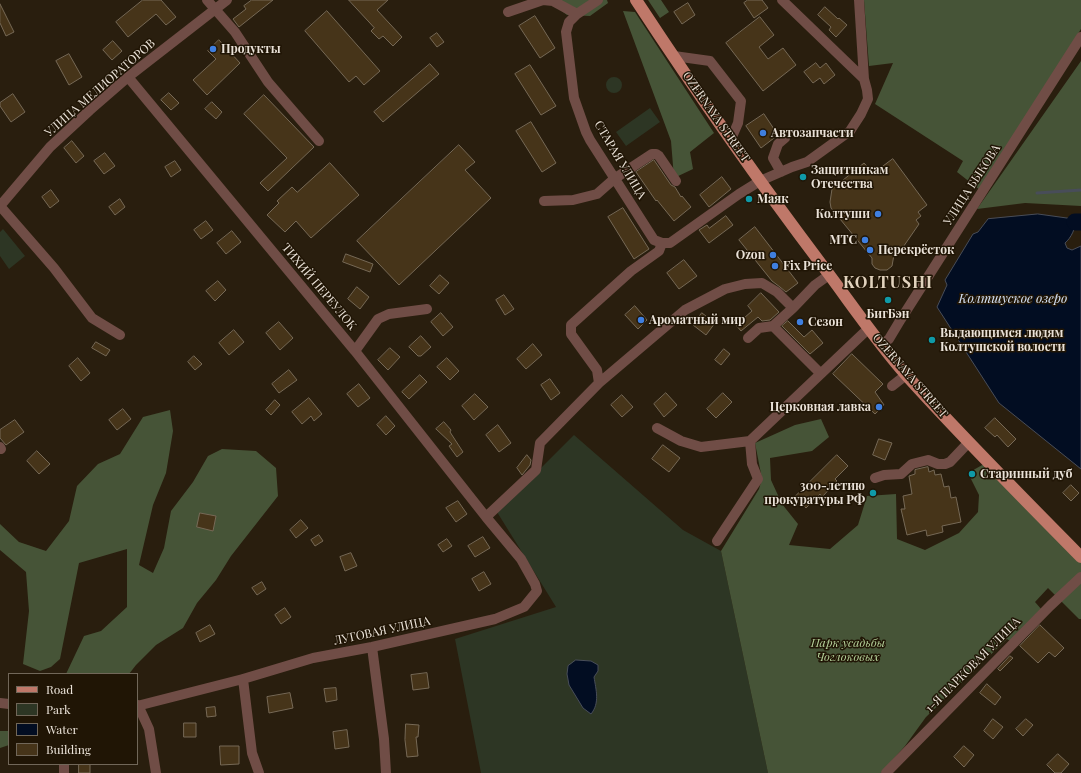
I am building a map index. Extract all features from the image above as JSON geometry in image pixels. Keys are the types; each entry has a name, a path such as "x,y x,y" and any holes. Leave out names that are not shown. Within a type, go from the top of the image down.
{"main road":[{"name":"OZERNAYA STREET","path":"636,0 730,139 882,345 906,374 969,442 1081,557"}],"street":[{"path":"208,0 235,32 268,82 320,141"},
{"name":"УЛИЦА МЕЛИОРАТОРОВ","path":"0,206 50,147 90,110 128,77 227,0"},
{"path":"508,12 543,0 553,1 577,14"},
{"name":"СТАРАЯ УЛИЦА","path":"598,0 577,14 569,22 566,32 574,98 586,132 614,179 654,240 662,244"},
{"path":"782,0 864,79"},
{"path":"599,383 597,370 571,334 571,324 631,271 659,251 662,244 670,243 739,194 760,181 807,162 850,131 868,100 864,79 859,0"},
{"name":"УЛИЦА БЫКОВА","path":"882,345 889,339 1081,37"},
{"path":"674,56 710,61 740,101 738,123 730,139"},
{"name":"ТИХИЙ ПЕРЕУЛОК","path":"128,77 355,351 486,517"},
{"path":"781,172 773,158 778,144 785,138"},
{"path":"544,201 573,200 597,194 614,179 652,154 659,156 676,181"},
{"path":"0,206 54,268 92,318 120,335"},
{"path":"748,338 759,328 772,326 793,308 815,285 829,275"},
{"path":"486,517 536,470 540,443 599,383 685,310 725,289 745,284 762,283 777,292 793,308"},
{"path":"355,351 378,319 389,314 426,309"},
{"path":"772,326 820,373"},
{"path":"657,428 680,441 702,447 750,441 772,422 820,373 869,328"},
{"path":"892,386 906,374"},
{"path":"717,540 758,479 752,464 750,441"},
{"path":"875,478 884,475 901,474 912,464 928,460 938,464 945,464 950,462 969,442"},
{"name":"ЛУГОВАЯ УЛИЦА","path":"138,706 243,679 313,658 372,647 495,619 524,607 534,597 537,591 535,584 521,559 486,517"},
{"name":"1-Я ПАРКОВАЯ УЛИЦА","path":"886,773 1036,619 1081,577"},
{"path":"372,647 384,739 386,773"},
{"path":"243,679 252,753 260,773"},
{"path":"138,708 149,729 156,773"}],"green space":[{"path":"547,0 607,0 608,3 590,16 567,15"},
{"path":"648,0 661,0 669,12 660,18"},
{"path":"864,0 1081,0 1081,29 980,190 957,172 963,161 875,104 893,63 869,66"},
{"path":"623,11 635,12 714,133 690,152 693,169 674,178 671,141"},
{"path":"1081,61 1081,206 1025,203 977,209"},
{"path":"614,77 621,82 622,85 617,92 614,93 607,88 606,85 611,78"},
{"path":"650,108 660,122 626,146 616,132"},
{"path":"3,229 25,256 9,269 0,256 0,232"},
{"path":"170,410 173,431 166,473 153,505 139,565 153,573 164,548 171,511 193,482 208,456 222,449 256,451 276,468 278,496 231,556 216,580 197,603 183,628 156,645 130,673 66,673 84,636 101,631 127,607 127,549 79,563 60,659 51,667 40,671 23,664 29,611 26,572 0,550 0,524 19,542 46,551 69,521 77,486 98,464 120,454 143,417"},
{"name":"Парк усадьбы Чоглоковых","path":"821,419 829,437 812,451 770,458 771,480 782,504 798,524 789,545 830,549 858,525 867,496 896,494 897,539 925,550 959,533 978,512 979,495 968,473 984,464 1081,563 1081,619 1079,619 1048,588 1035,602 1042,610 1010,641 1007,639 926,717 905,746 881,773 768,773 721,551 759,489 762,479 755,443 795,425"},
{"path":"574,435 683,530 721,551 768,773 481,773 455,639 556,607 497,512"},
{"path":"0,731 8,731 8,745 0,748"}],"water":[{"name":"Колтшуское озеро","path":"1038,214 1074,219 1075,225 1073,232 1065,243 1067,248 1072,250 1081,246 1081,469 999,403 937,307 947,285 945,280 973,234 978,232 988,219"},
{"path":"576,660 591,661 598,665 598,671 594,677 596,705 591,714 583,708 569,685 567,674 568,666"}],"building":[{"path":"143,0 161,0 176,17 166,25 156,14 128,37 116,22"},
{"path":"252,0 273,0 239,27 233,19 246,9 244,6"},
{"path":"349,0 388,0 377,10 402,37 393,46 383,36 379,39 371,31 374,28"},
{"path":"748,0 762,0 768,8 754,18 744,3"},
{"path":"688,3 695,15 682,24 674,12"},
{"path":"0,4 14,32 6,36 0,23"},
{"path":"825,7 847,25 836,37 829,30 831,27 818,15"},
{"path":"327,11 380,71 364,85 356,76 349,82 305,31"},
{"path":"535,16 555,48 540,58 519,26"},
{"path":"760,17 774,35 759,47 768,59 783,48 796,65 763,91 726,43"},
{"path":"437,33 444,42 437,47 430,38"},
{"path":"219,40 240,63 207,95 193,80 216,59 208,51"},
{"path":"113,41 122,51 112,60 103,50"},
{"path":"69,54 82,77 69,85 56,61"},
{"path":"816,63 820,68 826,63 835,75 824,84 820,78 813,83 804,72"},
{"path":"430,64 439,74 383,122 374,112"},
{"path":"530,65 556,106 541,115 515,74"},
{"path":"169,93 179,103 171,110 161,100"},
{"path":"13,94 25,112 11,122 0,106 0,103"},
{"path":"264,95 314,147 268,191 260,183 287,158 244,114"},
{"path":"212,102 222,112 216,119 205,109"},
{"path":"764,114 778,135 761,148 746,126"},
{"path":"531,122 556,163 542,172 516,131"},
{"path":"72,141 84,156 76,163 64,148"},
{"path":"459,145 475,162 465,170 491,198 399,285 357,241"},
{"path":"105,153 115,166 104,174 94,161"},
{"name":"Колтуши","path":"893,159 927,205 918,212 921,216 916,220 919,224 899,253 895,249 892,266 887,270 880,270 875,268 872,264 872,258 831,208 830,202 832,189 864,163 873,173"},
{"path":"654,160 671,185 675,187 681,197 682,196 691,207 674,221 657,200 656,201 636,172"},
{"path":"175,161 181,170 171,177 165,167"},
{"path":"330,163 359,195 311,238 296,221 285,232 267,215 279,203 277,201 292,187 297,192"},
{"path":"722,177 731,189 709,207 700,195"},
{"path":"51,190 59,201 50,208 42,197"},
{"path":"120,199 125,207 115,215 109,207"},
{"path":"623,208 649,249 634,259 608,217"},
{"path":"726,216 733,225 709,243 699,230 707,225 709,228"},
{"path":"206,221 213,230 201,239 194,230"},
{"path":"755,227 798,283 786,292 772,281 739,240"},
{"path":"232,231 241,242 226,254 217,243"},
{"path":"346,254 373,264 370,272 343,262"},
{"path":"684,260 697,276 679,289 667,273"},
{"path":"440,275 449,283 439,294 430,286"},
{"path":"218,281 226,290 215,301 206,291"},
{"path":"357,287 369,297 360,309 348,299"},
{"path":"761,293 779,312 770,320 762,321 758,317 741,331 736,325 752,311 748,306"},
{"path":"504,295 514,309 505,315 496,300"},
{"path":"635,306 647,320 638,329 625,315"},
{"path":"441,313 453,327 443,336 431,322"},
{"path":"702,313 715,323 706,335 693,325"},
{"path":"788,321 804,337 812,330 823,343 810,354 782,326"},
{"path":"279,322 293,338 280,350 266,333"},
{"path":"234,330 244,342 229,355 219,343"},
{"path":"421,336 431,347 421,356 418,356 409,347"},
{"path":"96,342 110,350 106,356 92,348"},
{"path":"533,344 542,355 526,369 517,359"},
{"path":"390,348 400,357 388,370 378,360"},
{"path":"724,349 730,354 721,365 715,360"},
{"path":"852,354 883,384 875,392 884,405 875,414 833,374"},
{"path":"194,356 202,364 195,370 188,362"},
{"path":"78,358 90,373 81,381 69,366"},
{"path":"447,358 459,371 450,380 437,367"},
{"path":"289,370 297,380 279,393 272,384"},
{"path":"420,375 427,382 409,399 402,392"},
{"path":"550,379 560,393 551,400 541,385"},
{"path":"359,384 370,398 358,407 347,394"},
{"path":"666,393 677,405 664,417 654,404"},
{"path":"723,393 732,402 716,418 707,409"},
{"path":"475,394 488,407 474,420 462,406"},
{"path":"622,395 633,407 622,417 611,405"},
{"path":"309,398 322,414 314,421 311,416 302,424 292,412"},
{"path":"275,400 280,405 271,415 266,410"},
{"path":"123,409 131,419 117,430 109,420"},
{"path":"386,416 395,426 386,435 377,425"},
{"path":"995,418 1016,439 1008,447 997,435 995,437 985,428"},
{"path":"15,420 24,432 6,445 0,438 0,430"},
{"path":"444,422 451,430 450,432 463,452 457,457 449,446 452,444 436,429"},
{"path":"498,425 511,443 499,452 486,435"},
{"path":"879,439 892,443 885,460 873,455"},
{"path":"663,445 680,458 669,472 652,459"},
{"path":"37,451 50,464 39,474 27,461"},
{"path":"527,455 531,460 530,465 522,475 517,468"},
{"path":"837,455 848,466 835,479 837,481 822,497 820,494 806,508 795,497"},
{"path":"928,467 929,472 934,470 935,475 941,474 944,487 949,486 951,498 956,497 961,522 942,526 943,532 927,536 926,530 907,535 901,509 905,509 903,496 912,494 909,476 915,474 915,470"},
{"path":"1071,485 1079,493 1071,501 1063,493"},
{"path":"458,501 467,514 456,522 446,508"},
{"path":"200,513 216,516 213,531 197,527"},
{"path":"301,520 308,528 296,538 290,530"},
{"path":"319,535 323,541 315,546 311,540"},
{"path":"483,537 490,548 475,557 468,546"},
{"path":"447,539 452,546 443,552 438,545"},
{"path":"351,553 357,566 345,571 340,557"},
{"path":"484,572 491,584 479,591 472,579"},
{"path":"262,582 266,589 257,595 252,588"},
{"path":"285,608 291,617 281,624 275,615"},
{"path":"210,625 215,634 200,642 196,633"},
{"path":"1040,625 1064,648 1055,657 1049,652 1038,663 1020,646"},
{"path":"1010,656 1013,658 1000,671 998,669"},
{"path":"427,673 429,688 413,690 411,675"},
{"path":"987,684 1001,697 995,705 980,693"},
{"path":"336,688 337,700 326,702 324,689"},
{"path":"290,693 293,708 269,713 267,697"},
{"path":"215,707 216,716 207,717 206,708"},
{"path":"993,719 1003,727 993,739 984,731"},
{"path":"1026,719 1033,725 1023,736 1016,729"},
{"path":"184,723 196,723 196,737 184,737"},
{"path":"406,724 419,725 418,737 416,737 418,756 407,757 405,740"},
{"path":"347,730 349,747 335,749 333,732"},
{"path":"220,746 239,746 239,764 221,765"},
{"path":"964,746 974,755 964,767 954,757"},
{"path":"1058,754 1069,764 1061,773 1055,773 1047,765"},
{"path":"79,765 90,765 90,773 79,773"}],"waterway":[{"path":"1037,193 1081,190"},
{"path":"1075,222 1081,222"}],"place":[{"name":"Продукты","path":"213,49"},
{"name":"Автозапчасти","path":"763,133"},
{"name":"Защитникам Отечества","path":"803,177"},
{"name":"Маяк","path":"749,199"},
{"name":"Колтуши","path":"878,214"},
{"name":"МТС","path":"865,240"},
{"name":"Перекрёсток","path":"870,250"},
{"name":"Ozon","path":"773,255"},
{"name":"Fix Price","path":"775,266"},
{"name":"БигБэн","path":"888,300"},
{"name":"Ароматный мир","path":"641,320"},
{"name":"Сезон","path":"800,322"},
{"name":"Выдающимся людям Колтушской волости","path":"932,340"},
{"name":"Церковная лавка","path":"879,407"},
{"name":"Старинный дуб","path":"972,474"},
{"name":"300-летию прокуратуры РФ","path":"873,493"}],"district":[{"name":"KOLTUSHI","path":"888,283"}]}
